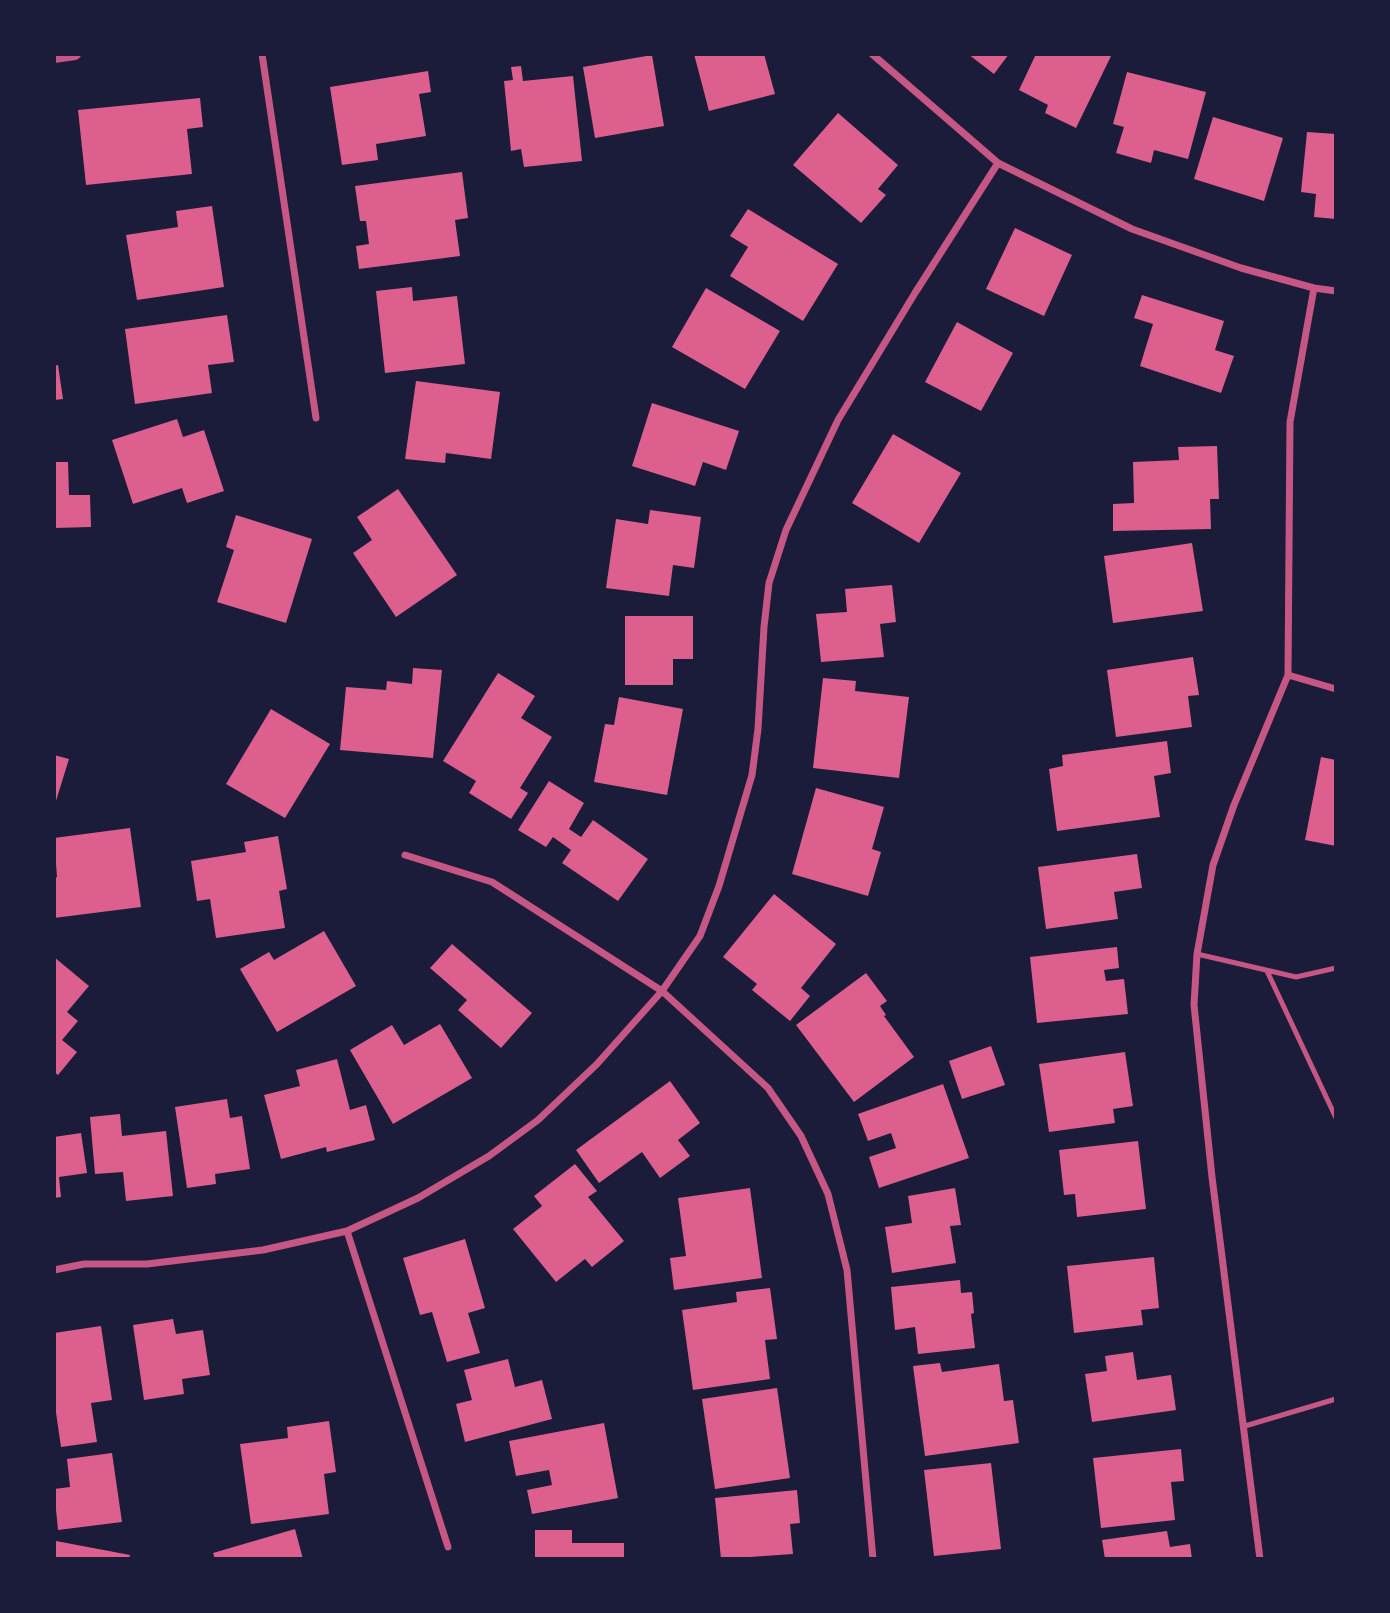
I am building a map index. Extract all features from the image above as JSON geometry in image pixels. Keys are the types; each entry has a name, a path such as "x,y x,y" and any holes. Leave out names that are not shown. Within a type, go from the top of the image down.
{"street":[{"path":"54,57 75,54"},
{"path":"262,54 316,418"},
{"path":"872,54 998,163 1132,229 1241,268 1314,288 1336,291"},
{"path":"54,1270 84,1264 147,1264 263,1250 347,1231 430,1191 489,1156 538,1119 597,1065 662,991 700,936 719,886 752,775 769,583 786,530 838,420 998,163"},
{"path":"1260,1559 1195,1018 1197,954 1213,865 1234,806 1288,675 1290,422 1314,288"},
{"path":"1288,675 1336,689"},
{"path":"405,855 492,882 662,991 768,1088 801,1136 828,1195 847,1270 873,1559"},
{"path":"347,1231 447,1547"}],"lane":[{"path":"1197,954 1296,977 1336,968"},
{"path":"1267,971 1336,1118"},
{"path":"1245,1426 1336,1399"}],"building":[{"path":"694,54 764,54 775,94 709,111"},
{"path":"968,54 1009,54 994,74"},
{"path":"1036,54 1112,54 1076,128 1045,113 1048,105 1019,90"},
{"path":"652,55 664,126 595,138 583,67"},
{"path":"521,66 523,81 573,76 582,161 524,167 521,149 511,151 504,81 513,80 511,67"},
{"path":"428,71 431,92 419,94 426,136 376,144 378,160 342,165 330,87"},
{"path":"1127,72 1206,92 1188,159 1154,150 1151,163 1116,153 1124,127 1113,124"},
{"path":"200,98 203,127 187,129 192,174 86,185 78,110"},
{"path":"838,113 898,165 878,189 886,195 861,223 793,165"},
{"path":"1213,117 1283,138 1264,201 1194,179"},
{"path":"1307,132 1336,134 1336,219 1314,217 1316,194 1301,192"},
{"path":"462,172 468,218 455,220 460,256 359,269 356,246 369,244 366,221 360,221 355,186"},
{"path":"212,206 224,287 137,300 126,235 178,227 176,211"},
{"path":"748,209 838,264 803,321 730,276 748,247 730,236"},
{"path":"1015,228 1072,255 1044,316 986,289"},
{"path":"412,287 413,301 457,296 465,364 385,373 376,291"},
{"path":"706,288 780,331 745,389 672,347"},
{"path":"1142,295 1224,321 1215,350 1234,356 1221,393 1140,366 1153,324 1134,318"},
{"path":"227,315 234,362 208,365 212,393 135,404 125,329"},
{"path":"957,322 1013,353 981,411 925,382"},
{"path":"58,365 63,399 54,400 54,366"},
{"path":"416,381 500,392 491,459 446,453 445,463 405,459"},
{"path":"652,403 739,431 726,470 703,462 695,486 632,466"},
{"path":"177,419 183,437 204,430 224,491 187,503 182,488 133,504 112,440"},
{"path":"893,434 961,473 919,543 852,503"},
{"path":"1217,446 1219,499 1210,499 1211,529 1113,531 1113,504 1134,503 1133,462 1179,460 1178,447"},
{"path":"54,462 68,462 69,495 90,495 91,527 54,528"},
{"path":"398,489 457,575 396,617 353,553 372,540 357,517"},
{"path":"650,510 701,517 694,568 673,565 669,596 606,588 616,519 648,524"},
{"path":"236,515 312,539 286,623 217,602 234,550 226,547"},
{"path":"1192,543 1203,611 1113,623 1104,556"},
{"path":"892,585 896,622 880,624 884,657 821,662 816,614 847,612 845,589"},
{"path":"625,616 693,616 693,659 673,659 673,685 625,685"},
{"path":"1193,657 1199,695 1188,696 1192,727 1116,737 1107,670"},
{"path":"413,668 442,670 433,758 340,750 346,687 386,690 387,681 412,684"},
{"path":"498,673 535,696 521,718 552,737 520,788 528,793 511,819 469,793 476,781 443,761"},
{"path":"823,678 856,681 855,691 909,697 899,778 813,768"},
{"path":"619,697 683,709 667,795 594,782 605,724 614,725"},
{"path":"271,709 330,744 285,818 226,784"},
{"path":"1167,741 1171,773 1154,776 1160,817 1057,831 1049,769 1063,766 1062,755"},
{"path":"54,755 69,759 55,804 54,804"},
{"path":"1321,757 1336,760 1336,846 1305,840"},
{"path":"549,781 584,803 569,829 581,837 593,820 648,859 618,901 562,863 571,850 553,837 546,847 518,830"},
{"path":"816,788 884,807 872,849 881,852 868,896 792,874"},
{"path":"130,828 141,907 54,918 54,878 57,877 54,838"},
{"path":"278,836 287,889 279,891 285,928 216,938 210,899 197,901 191,861 246,852 244,842"},
{"path":"1137,854 1142,888 1114,892 1118,919 1046,929 1038,867"},
{"path":"774,894 836,944 801,988 810,996 790,1021 752,990 757,984 723,957"},
{"path":"324,931 356,986 277,1032 240,969 269,952 274,960"},
{"path":"452,944 532,1013 501,1048 458,1010 467,1000 430,968"},
{"path":"1117,947 1119,968 1104,970 1106,981 1124,979 1128,1014 1037,1023 1030,957"},
{"path":"54,957 89,986 67,1012 78,1021 62,1040 77,1052 58,1075 54,1072"},
{"path":"866,973 887,1001 880,1006 886,1015 884,1016 914,1057 854,1102 796,1025"},
{"path":"440,1024 472,1078 393,1124 350,1050 392,1025 404,1045"},
{"path":"991,1046 1005,1085 962,1099 949,1061"},
{"path":"1125,1052 1133,1106 1113,1109 1115,1123 1049,1132 1039,1064"},
{"path":"337,1059 350,1110 366,1105 375,1140 327,1152 326,1147 281,1159 264,1095 300,1086 296,1070"},
{"path":"670,1081 700,1123 678,1140 690,1156 660,1178 642,1152 599,1183 576,1150"},
{"path":"943,1084 969,1158 879,1188 869,1157 896,1148 891,1133 868,1141 858,1114"},
{"path":"227,1099 230,1118 242,1116 250,1169 215,1174 216,1184 187,1188 175,1107"},
{"path":"120,1114 122,1136 166,1131 173,1196 126,1201 123,1172 95,1174 90,1117"},
{"path":"81,1133 87,1173 59,1177 61,1197 54,1198 54,1137"},
{"path":"1138,1141 1146,1209 1077,1217 1075,1194 1064,1195 1059,1150"},
{"path":"575,1164 597,1191 588,1197 624,1241 592,1267 585,1259 556,1282 513,1229 542,1206 534,1196"},
{"path":"750,1188 762,1278 674,1290 670,1258 686,1256 678,1198"},
{"path":"955,1188 961,1225 950,1226 956,1263 892,1273 885,1227 912,1223 908,1196"},
{"path":"465,1239 485,1308 468,1313 480,1353 447,1362 432,1312 420,1315 403,1258"},
{"path":"1154,1257 1159,1308 1141,1310 1143,1325 1074,1333 1067,1266"},
{"path":"960,1280 961,1293 972,1292 974,1313 971,1314 975,1348 918,1354 915,1327 895,1330 891,1287"},
{"path":"770,1288 777,1339 765,1340 770,1379 693,1390 682,1310 737,1302 736,1292"},
{"path":"173,1319 176,1334 203,1330 210,1375 182,1379 184,1394 144,1400 133,1325"},
{"path":"101,1326 112,1400 91,1403 97,1442 61,1447 54,1399 54,1333"},
{"path":"1133,1352 1137,1380 1171,1375 1176,1410 1092,1422 1085,1374 1107,1371 1105,1356"},
{"path":"508,1359 515,1387 542,1380 552,1419 465,1442 456,1404 472,1400 464,1370"},
{"path":"940,1363 942,1372 999,1364 1004,1401 1013,1400 1019,1443 925,1456 913,1366"},
{"path":"777,1388 790,1478 715,1489 702,1399"},
{"path":"329,1421 336,1472 324,1474 329,1514 251,1524 240,1444 288,1438 287,1427"},
{"path":"604,1423 618,1498 532,1514 527,1490 552,1485 549,1470 516,1476 509,1441"},
{"path":"1181,1449 1184,1481 1171,1482 1175,1520 1101,1528 1093,1458"},
{"path":"112,1453 122,1522 58,1530 54,1489 70,1487 67,1459"},
{"path":"991,1463 1001,1549 934,1556 924,1470"},
{"path":"797,1490 800,1523 790,1524 793,1554 721,1559 715,1498"},
{"path":"295,1529 303,1559 215,1559 213,1553"},
{"path":"535,1530 572,1530 572,1543 624,1543 624,1559 535,1559"},
{"path":"1167,1531 1170,1547 1190,1544 1192,1559 1105,1559 1102,1540"},
{"path":"56,1541 130,1555 129,1559 54,1559"}]}
